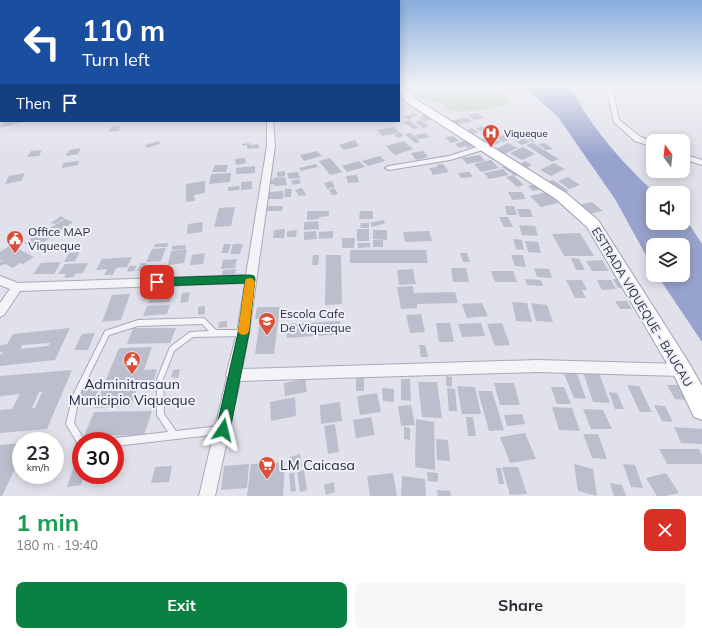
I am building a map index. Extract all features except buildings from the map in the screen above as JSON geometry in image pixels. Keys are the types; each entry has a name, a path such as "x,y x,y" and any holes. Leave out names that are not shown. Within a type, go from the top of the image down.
{"main road":[{"name":"ESTRADA VIQUEQUE - BAUCAU","path":"424,109 561,196 593,224 682,370 702,409"}],"street":[{"path":"614,109 616,121 635,137 646,142"},
{"path":"206,496 223,430 233,375 243,333 271,146 270,122"},
{"path":"389,168 450,158 483,147"},
{"path":"690,159 702,163"},
{"path":"0,280 17,287 250,279"},
{"path":"0,312 17,287"},
{"path":"233,375 537,366 682,370"}],"lane":[{"path":"75,432 70,424 76,395 106,333 138,323 203,321 215,333"},
{"path":"174,435 161,415 160,379 172,349 192,334 243,333"},
{"path":"124,441 223,430"}],"green space":[{"path":"448,109 484,109 470,111 454,111"}],"water":[{"path":"549,109 583,109 611,147 648,186 646,186 646,230 690,230 690,226 691,227 702,244 702,342 662,282 690,282 690,238 646,238 646,255 615,199 558,117"}],"slow traffic":[{"path":"244,331 250,282"}],"place":[{"name":"Viqueque","path":"491,148"},
{"name":"Office MAP Viqueque","path":"15,254"},
{"name":"Escola Cafe De Viqueque","path":"267,336"},
{"name":"Adminitrasaun Municipio Viqueque","path":"132,375"},
{"name":"LM Caicasa","path":"267,480"}],"route":[{"path":"157,282 250,279 243,333 233,375 223,430"}]}
